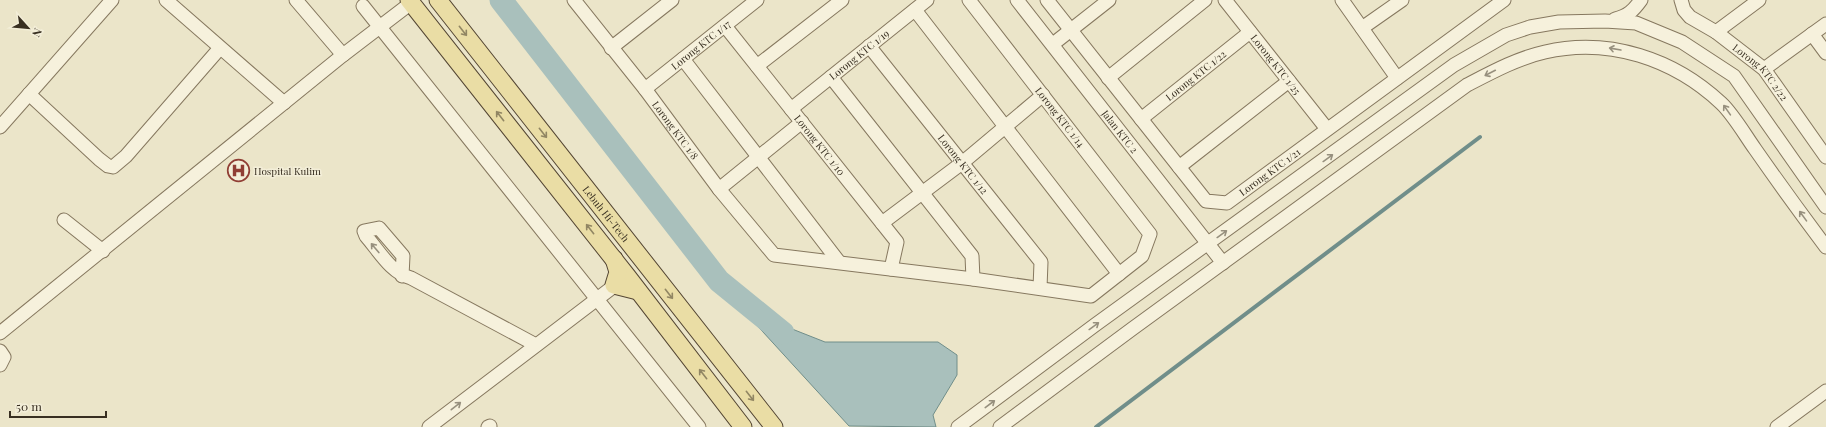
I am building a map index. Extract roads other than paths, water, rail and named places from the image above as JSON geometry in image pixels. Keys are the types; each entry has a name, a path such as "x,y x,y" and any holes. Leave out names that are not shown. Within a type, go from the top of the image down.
{"main road":[{"name":"Lebuh Hi-Tech","path":"438,0 774,427"},
{"path":"410,1 614,259 621,280 638,291 744,427"},
{"path":"621,280 645,263"}],"street":[{"path":"0,127 112,0"},
{"path":"166,0 284,103"},
{"path":"296,0 343,55"},
{"path":"612,48 672,0"},
{"name":"Lorong KTC 1/17","path":"645,89 757,0"},
{"path":"757,66 842,0"},
{"name":"Lorong KTC 1/19","path":"791,109 927,0"},
{"name":"Lorong KTC 1/14","path":"969,0 1150,234 1142,256 1119,274"},
{"name":"Jalan KTC 2","path":"1017,0 1223,263"},
{"path":"1047,0 1071,30"},
{"path":"1052,44 1109,0"},
{"path":"1108,78 1205,0"},
{"name":"Lorong KTC 1/25","path":"1225,0 1327,129"},
{"path":"1342,0 1397,78"},
{"path":"1362,28 1402,0"},
{"name":"Lorong KTC 1/21","path":"1071,30 1206,201 1227,203 1504,0"},
{"path":"1605,21 1626,17 1642,0"},
{"path":"1642,0 1643,12 1646,21 1654,31"},
{"path":"1716,32 1759,0"},
{"path":"0,333 343,55 380,28 410,1"},
{"name":"Lorong KTC 1/8","path":"578,1 719,189 774,255 839,262"},
{"name":"Lorong KTC 2/22","path":"1681,1 1690,17 1716,32 1764,69 1826,157"},
{"path":"363,6 699,427"},
{"path":"683,59 839,262 1091,296 1119,274 915,10"},
{"path":"958,427 1095,325 1454,66 1506,36 1530,27 1559,22 1605,21 1636,23 1682,42 1734,76 1826,207"},
{"path":"1764,69 1826,24"},
{"name":"Lorong KTC 1/10","path":"725,26 897,242 891,269"},
{"name":"Lorong KTC 1/22","path":"1141,119 1250,32"},
{"path":"1812,34 1826,53"},
{"name":"Lorong KTC 1/12","path":"869,46 1041,262 1040,288"},
{"path":"29,94 99,159 108,166 113,167 126,156 220,48"},
{"path":"1000,427 1467,84 1505,66 1545,52 1576,48 1607,48 1627,51 1664,63 1697,84 1722,103 1826,247"},
{"path":"831,77 972,256 973,279"},
{"path":"1180,167 1289,81"},
{"path":"882,224 962,163 1004,126 1043,95"},
{"path":"719,189 760,158 802,122"},
{"path":"64,220 103,251"},
{"path":"402,276 411,278 536,345"},
{"path":"429,427 621,280"},
{"path":"0,351 4,357 0,365"},
{"path":"1777,427 1826,391"}],"water":[{"path":"764,309 787,327 825,342 938,342 957,355 957,375 933,415 936,427 849,426 752,320"}],"waterway":[{"path":"501,0 719,281 783,333"},
{"path":"1096,427 1480,137"}],"place":[{"name":"Hospital Kulim","path":"239,171"}]}
